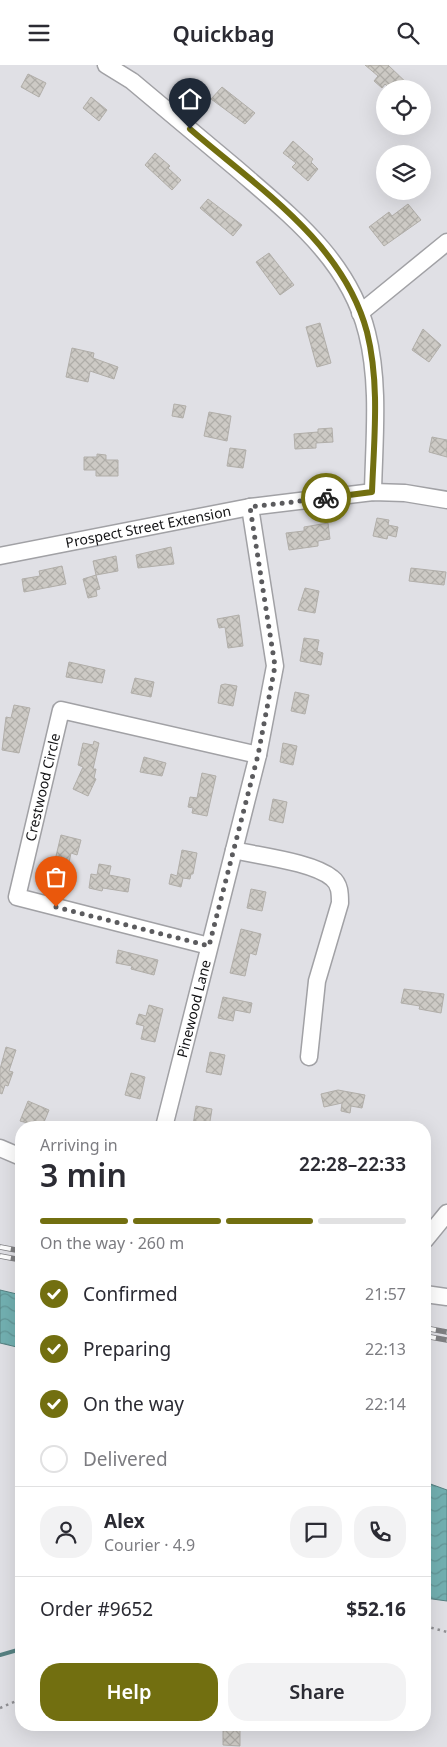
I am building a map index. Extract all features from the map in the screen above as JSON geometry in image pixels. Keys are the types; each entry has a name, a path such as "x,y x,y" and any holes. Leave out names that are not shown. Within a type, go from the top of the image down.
{"street":[{"path":"106,65 132,81 306,229 319,243 342,276 360,313 367,333 374,376 372,492"},
{"path":"360,313 447,242"},
{"name":"Prospect Street Extension","path":"0,556 250,507 372,492 405,493 447,500"},
{"name":"Pinewood Lane","path":"165,1121 258,755 275,666 250,507"},
{"name":"Crestwood Circle","path":"209,946 17,897 61,710 258,755"},
{"path":"234,850 316,870 333,878 340,889 340,903 314,996 309,1057"},
{"path":"0,1148 15,1154"},
{"path":"431,1233 447,1213"},
{"path":"431,1295 447,1297"}],"path":[{"path":"431,1628 447,1632"},
{"path":"0,1708 15,1702"}],"water":[{"path":"0,1290 15,1294 15,1347 0,1343"},
{"path":"431,1484 447,1490 447,1601 431,1599"}],"building":[{"path":"365,65 388,65 404,80 376,80 376,83 374,81 378,76"},
{"path":"28,74 46,83 39,97 21,87"},
{"path":"222,87 255,113 245,124 211,99"},
{"path":"91,97 107,110 99,121 83,108"},
{"path":"293,141 313,159 311,162 318,169 308,181 292,167 296,163 283,153"},
{"path":"155,153 170,166 168,168 181,180 172,190 145,165"},
{"path":"208,199 242,225 233,236 200,208"},
{"path":"408,204 421,220 384,246 369,227 389,212 392,216"},
{"path":"269,253 294,285 280,295 256,262"},
{"path":"320,323 331,363 317,367 306,327"},
{"path":"423,329 441,345 429,362 412,350"},
{"path":"72,348 94,353 93,358 118,367 114,379 90,371 88,382 66,377"},
{"path":"174,404 186,406 183,418 172,416"},
{"path":"209,412 231,416 227,441 204,436"},
{"path":"332,428 333,442 316,443 316,448 295,449 294,434 318,432 318,429"},
{"path":"432,437 447,440 447,457 429,452"},
{"path":"230,448 246,450 243,468 227,466"},
{"path":"97,454 106,455 106,460 118,460 118,476 96,476 96,470 84,470 84,457 97,457"},
{"path":"377,518 389,520 388,525 398,527 396,537 388,535 387,539 373,536"},
{"path":"328,523 330,539 318,541 318,546 289,550 286,533 304,531 304,527"},
{"path":"171,547 174,564 138,568 136,555"},
{"path":"116,556 118,571 96,575 93,561"},
{"path":"62,566 66,584 24,592 22,579 40,576 39,571"},
{"path":"411,568 446,572 444,585 409,581"},
{"path":"96,575 100,589 96,590 97,596 88,598 83,579"},
{"path":"305,588 319,591 315,613 298,610"},
{"path":"239,615 243,646 228,648 225,627 219,628 217,619"},
{"path":"304,638 319,640 317,651 323,653 321,665 300,661"},
{"path":"69,662 105,670 102,683 66,677"},
{"path":"135,678 154,682 151,697 131,693"},
{"path":"221,685 237,686 233,706 218,703"},
{"path":"295,692 309,695 305,714 291,711"},
{"path":"14,705 30,708 19,753 2,750 6,717 11,718"},
{"path":"94,741 99,743 93,769 96,769 94,778 96,779 88,796 73,789 83,767 78,765 83,743 93,745"},
{"path":"283,743 297,746 293,765 280,762"},
{"path":"144,757 166,763 162,776 140,772"},
{"path":"202,773 216,776 207,816 192,813 193,808 188,807 190,797 197,798"},
{"path":"273,799 287,802 283,823 269,820"},
{"path":"61,835 81,840 77,855 71,853 66,877 52,873"},
{"path":"182,850 197,853 193,874 191,874 190,879 183,878 181,887 169,884 171,874 177,876"},
{"path":"99,864 111,866 109,875 130,879 128,892 103,888 102,891 89,888 91,874 97,875"},
{"path":"251,889 266,892 262,911 247,908"},
{"path":"241,929 261,934 256,955 250,953 245,976 230,973"},
{"path":"118,950 158,960 154,975 131,969 132,966 116,963"},
{"path":"404,989 444,994 441,1013 419,1009 420,1006 401,1003"},
{"path":"223,997 252,1003 250,1013 235,1010 233,1021 218,1018"},
{"path":"149,1005 163,1009 155,1042 141,1039 144,1026 136,1024 139,1014 146,1016"},
{"path":"6,1047 16,1050 9,1071 13,1072 8,1086 5,1085 2,1094 0,1093 0,1069"},
{"path":"210,1052 225,1055 221,1075 206,1072"},
{"path":"131,1073 145,1077 140,1099 125,1095"},
{"path":"338,1090 365,1095 362,1108 351,1106 350,1113 341,1111 342,1103 324,1107 321,1094"},
{"path":"28,1101 49,1110 44,1121 20,1121"},
{"path":"196,1106 212,1109 210,1121 194,1121"},
{"path":"223,1731 240,1731 240,1746 223,1745"}],"waterway":[{"path":"0,1655 15,1651"}],"railway":[{"path":"0,1247 15,1250"},
{"path":"0,1256 15,1259"},
{"path":"431,1329 447,1332"},
{"path":"431,1337 447,1340"}],"way so far":[{"path":"56,907 209,946 258,755 275,666 250,507 326,498"}],"route":[{"path":"190,129 306,229 319,243 353,293 367,333 374,376 375,419 372,492 326,498"}]}
